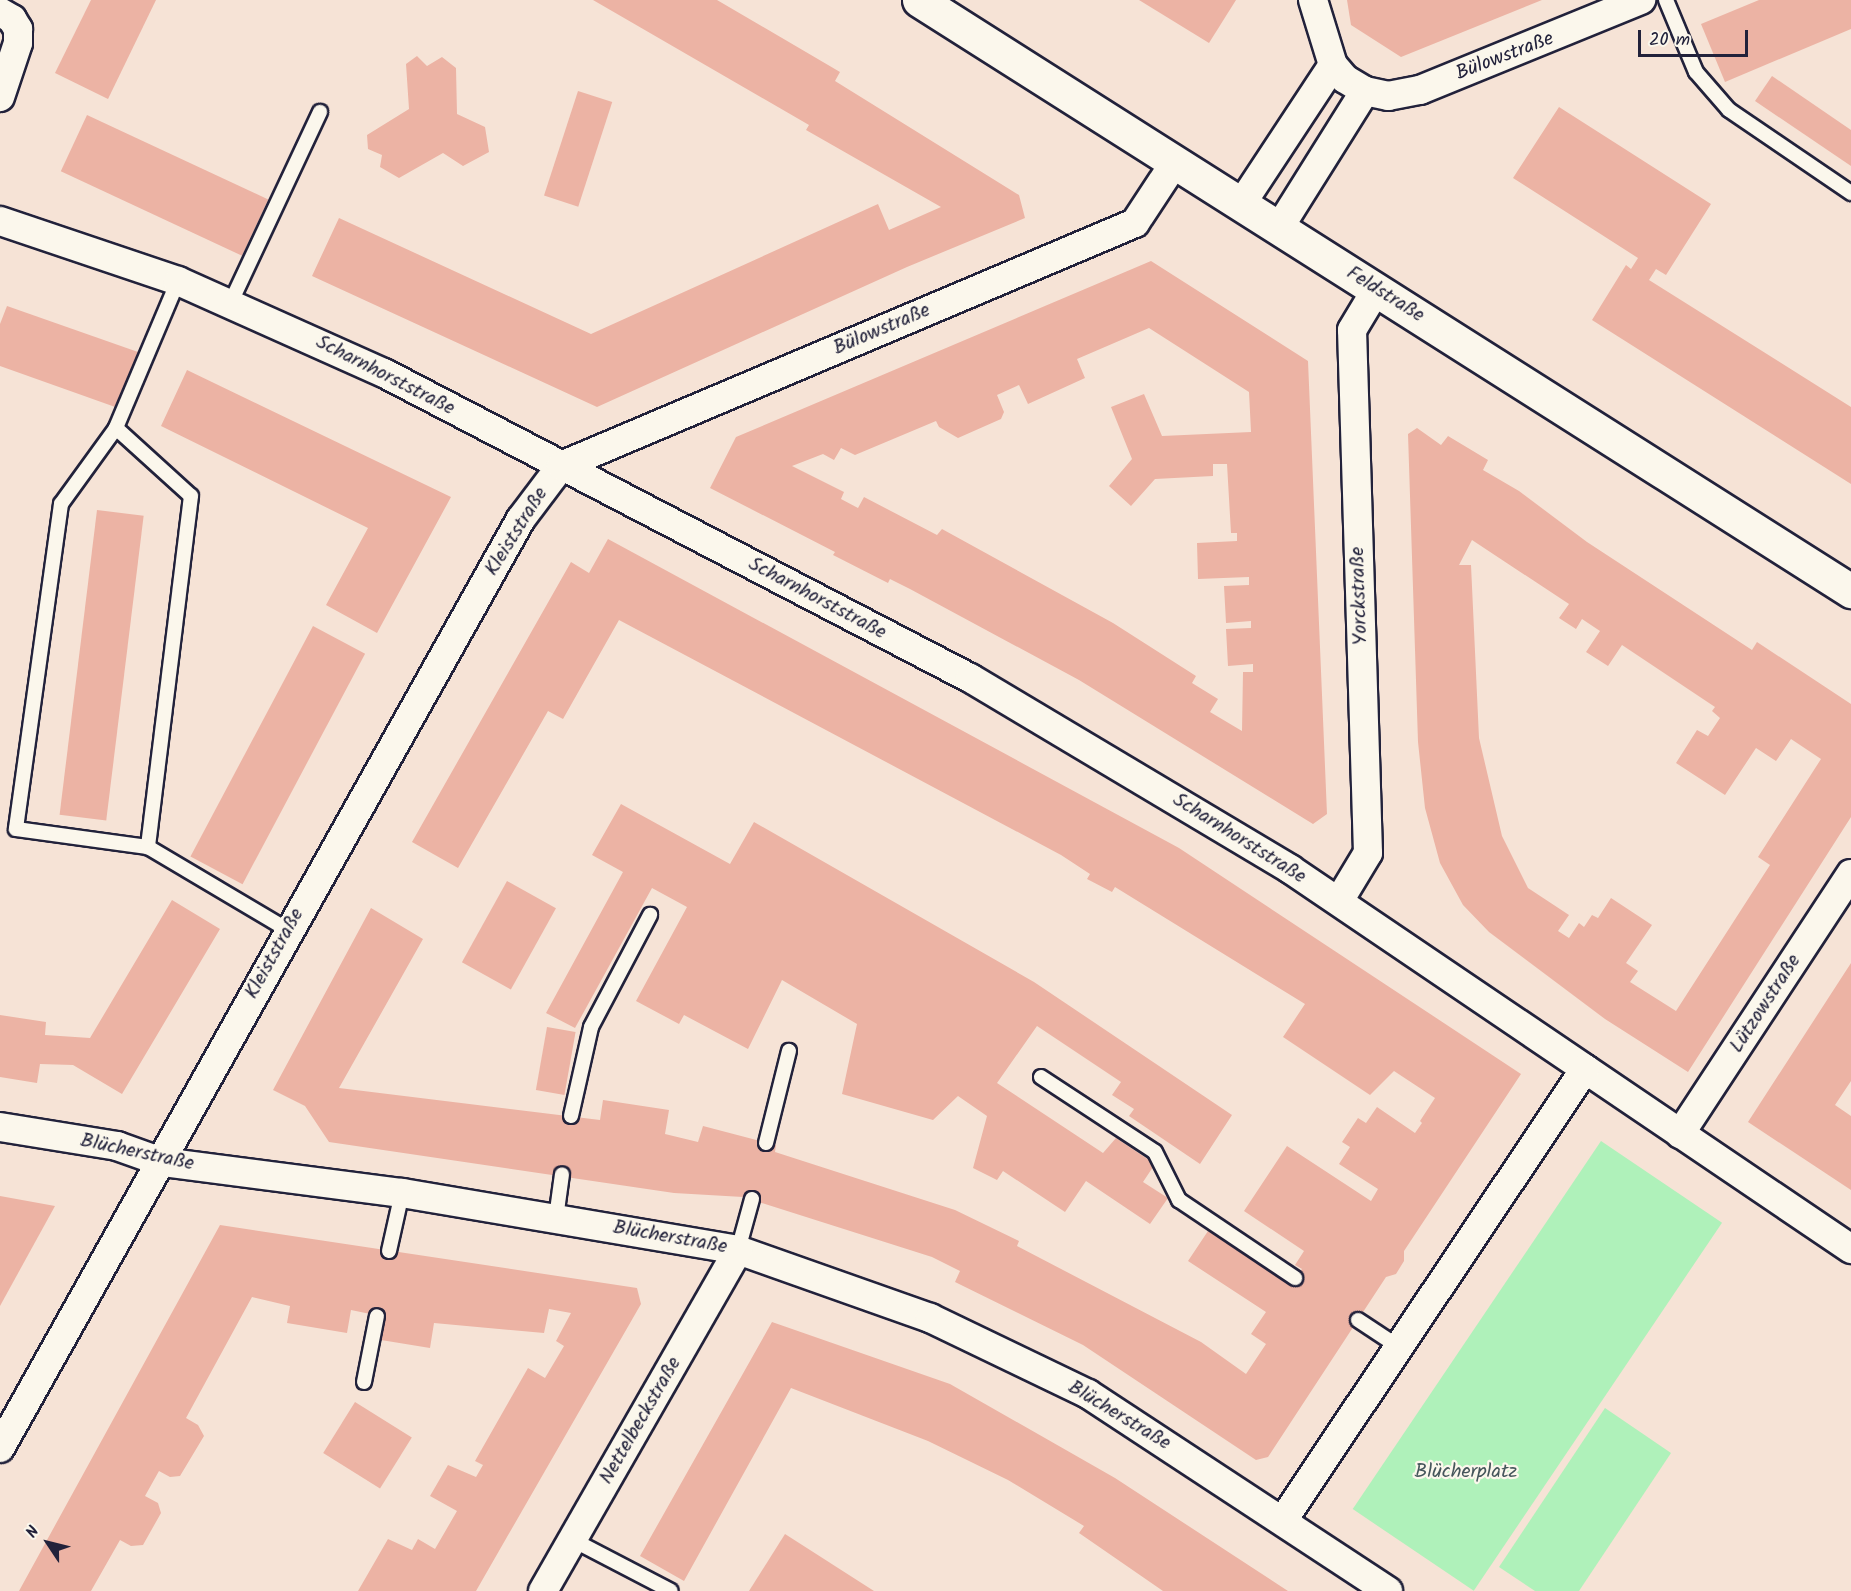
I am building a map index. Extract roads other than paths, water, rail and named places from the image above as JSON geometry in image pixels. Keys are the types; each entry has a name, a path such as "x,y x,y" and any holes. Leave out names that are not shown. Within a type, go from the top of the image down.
{"street":[{"name":"Feldstraße","path":"919,0 1851,591"},
{"path":"1242,203 1333,64 1313,0"},
{"name":"Bülowstraße","path":"1333,64 1345,79 1365,91 1388,96 1420,90 1641,0"},
{"path":"0,12 12,19 18,43 0,97"},
{"path":"1279,228 1365,91"},
{"name":"Bülowstraße","path":"561,466 1135,223 1175,162"},
{"name":"Scharnhorststraße","path":"0,221 178,281 231,302 384,373 970,678 1173,797 1339,902 1585,1069"},
{"name":"Yorckstraße","path":"1339,902 1368,853 1352,330 1377,290"},
{"name":"Kleiststraße","path":"0,1448 162,1162 288,930 521,519 561,466"},
{"name":"Lützowstraße","path":"1680,1134 1851,874"},
{"path":"1388,1591 1283,1520 1585,1069 1851,1249"},
{"name":"Blücherstraße","path":"0,1127 117,1146 162,1162 402,1193 738,1250 973,1336 1088,1394 1283,1520"},
{"name":"Nettelbeckstraße","path":"543,1591 738,1250"}],"lane":[{"path":"1666,0 1696,72 1729,110 1851,193"},
{"path":"231,302 320,111"},
{"path":"178,281 116,428 62,504 16,829 148,847 288,930"},
{"path":"116,428 191,496 148,847"},
{"path":"570,1116 591,1027 650,915"},
{"path":"766,1143 789,1051"},
{"path":"1041,1077 1155,1152 1179,1200 1295,1278"},
{"path":"556,1218 562,1174"},
{"path":"389,1251 402,1193"},
{"path":"738,1250 752,1199"},
{"path":"364,1382 377,1316"},
{"path":"1358,1320 1399,1347"},
{"path":"573,1540 671,1591"}],"park label":[{"name":"Blücherplatz","path":"1466,1472"}]}
